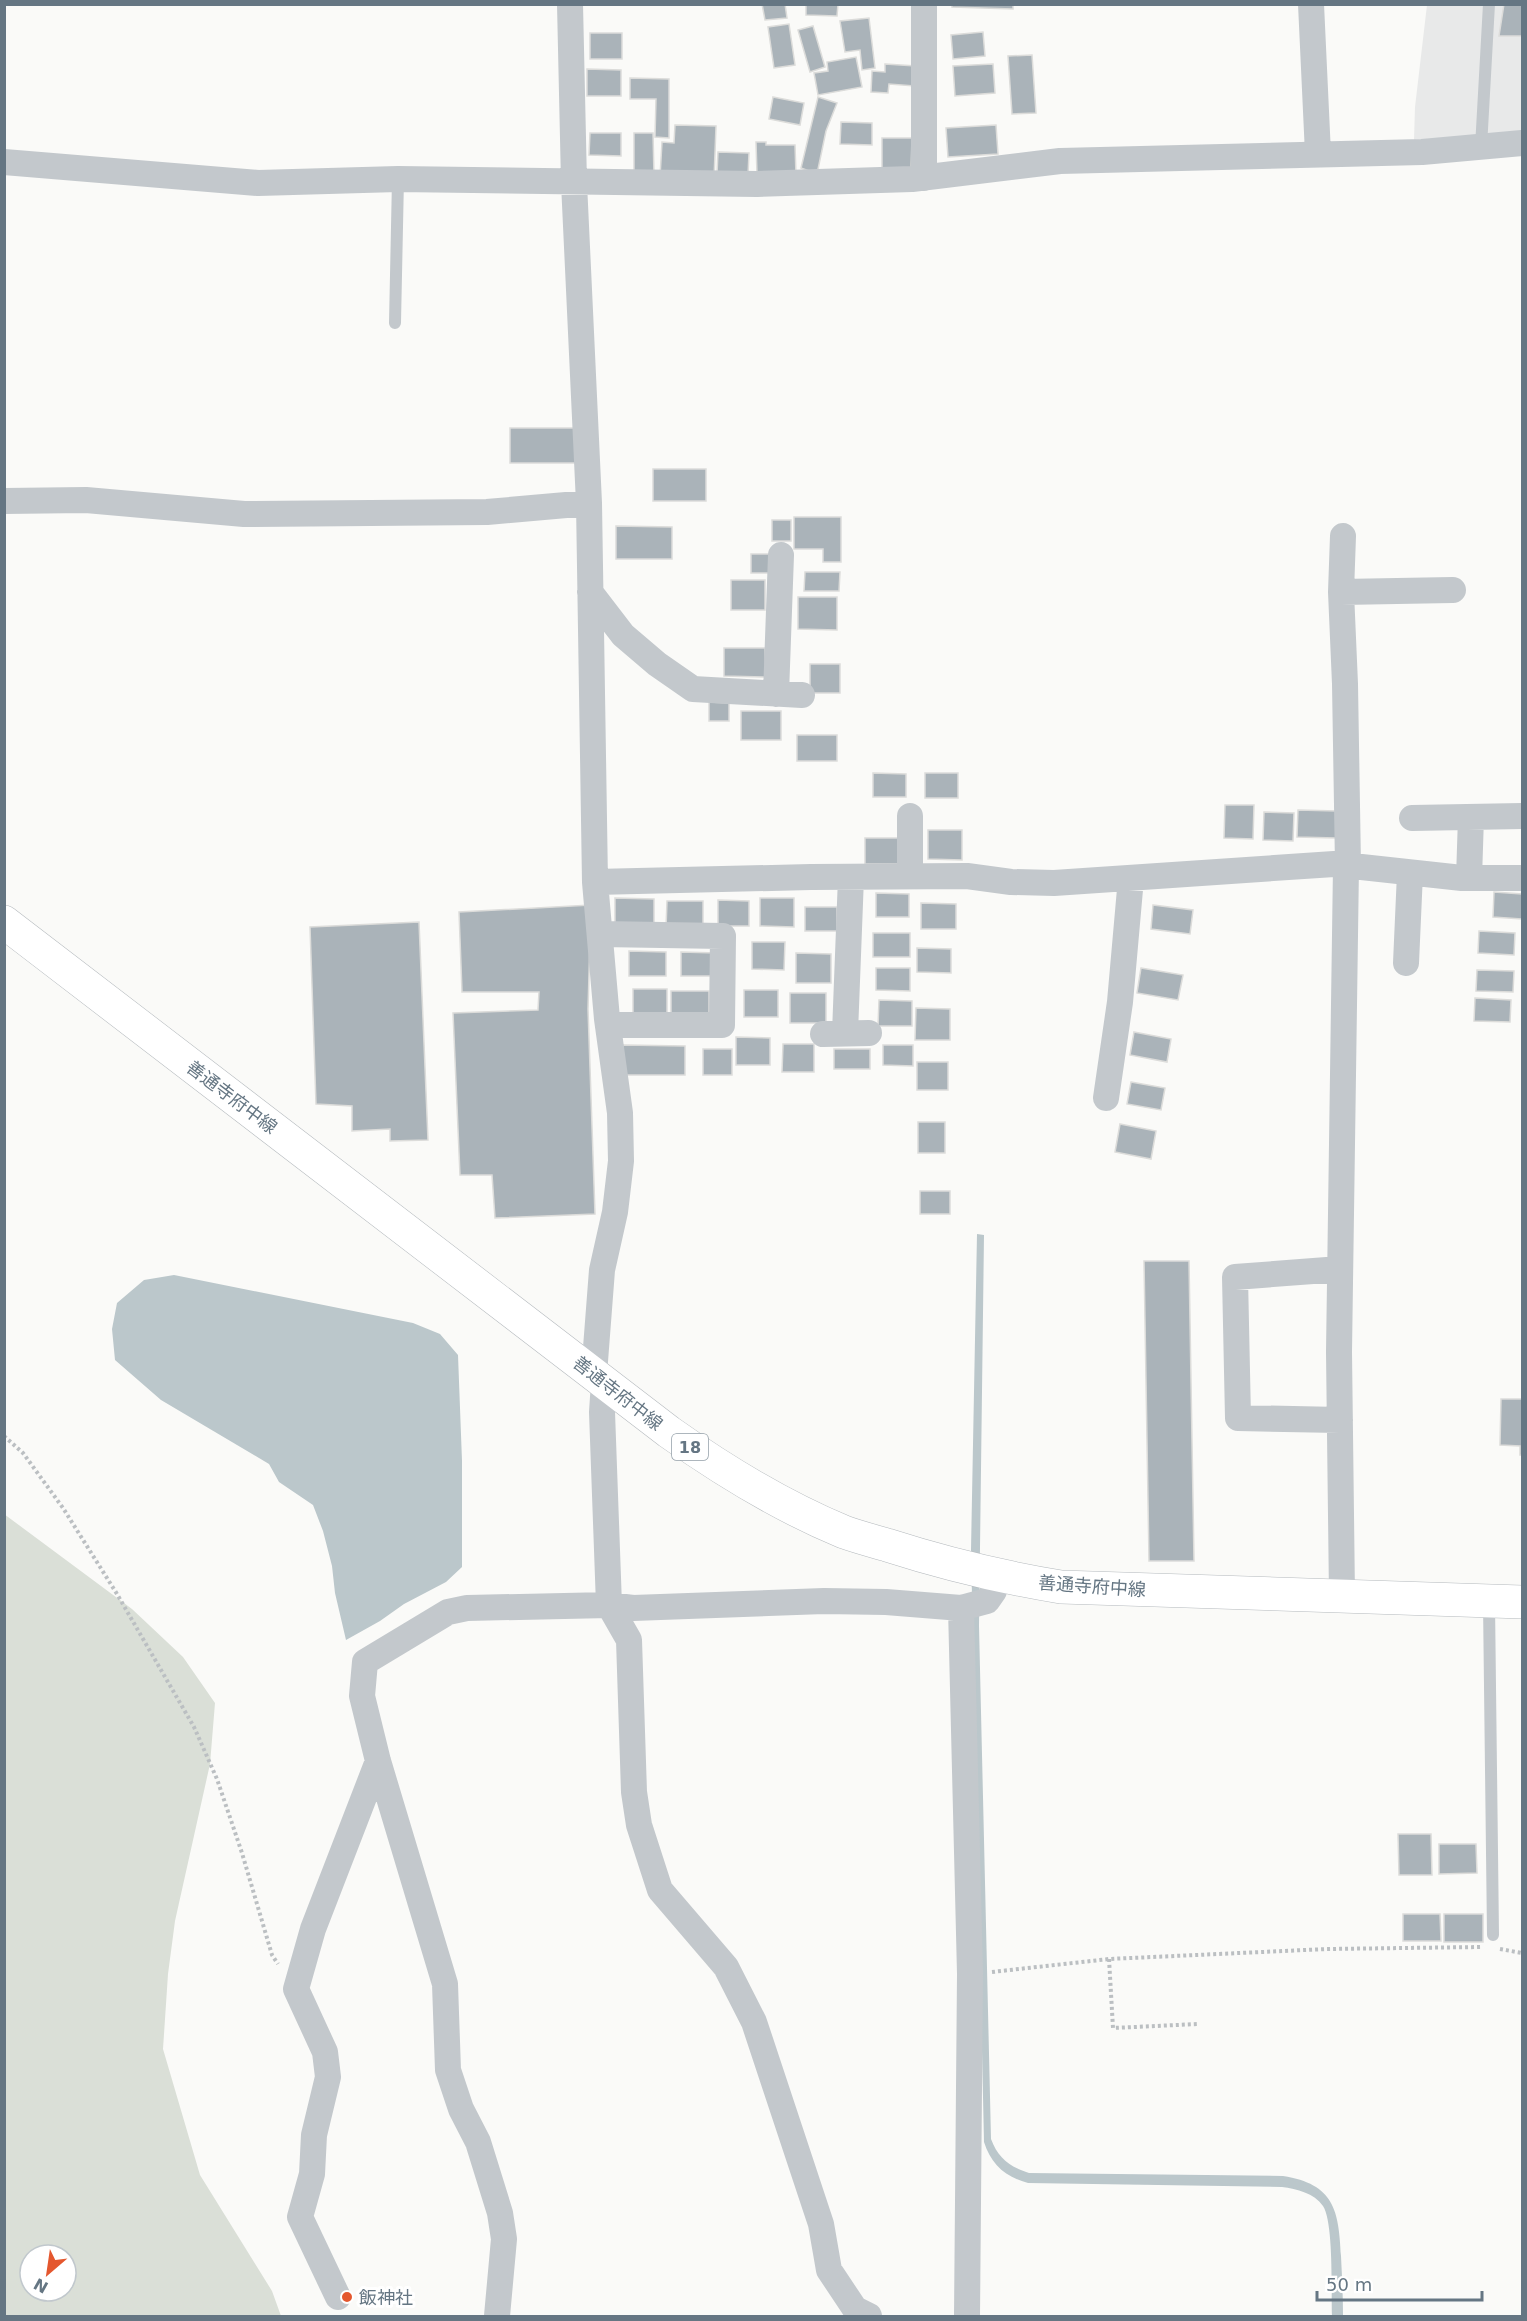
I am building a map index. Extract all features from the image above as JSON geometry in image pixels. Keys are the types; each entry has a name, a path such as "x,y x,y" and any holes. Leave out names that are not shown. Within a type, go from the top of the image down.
{"main road":[{"name":"善通寺府中線","path":"4,922 660,1425 716,1465 803,1514 845,1532 936,1561 997,1576 1061,1587 1522,1602"}],"street":[{"path":"570,4 574,183 589,503 596,882 608,1026 620,1113 621,1161 615,1212 602,1270 599,1378 609,1605 629,1640 634,1792 639,1825 660,1890 726,1967 753,2022 821,2224 829,2270 855,2309 868,2316"},
{"path":"924,4 924,178"},
{"path":"1311,4 1318,154"},
{"path":"4,162 258,183 398,179 757,184 924,178 1060,161 1422,152 1522,143"},
{"path":"4,501 86,500 244,514 487,513 589,503"},
{"path":"1342,1596 1340,1269 1347,866 1346,684 1341,592 1343,536"},
{"path":"776,694 781,555"},
{"path":"1341,592 1453,590"},
{"path":"591,592 623,635 657,664 693,689 802,695"},
{"path":"910,816 910,876"},
{"path":"1412,818 1522,816"},
{"path":"1469,878 1471,817"},
{"path":"596,882 967,876 1011,882 1054,883 1324,865 1469,878 1522,878"},
{"path":"1406,963 1410,873"},
{"path":"846,1034 851,877"},
{"path":"1106,1098 1120,1002 1131,878"},
{"path":"601,934 723,936 722,1025 608,1026"},
{"path":"1340,1269 1235,1277 1238,1418 1340,1420"},
{"path":"497,2316 504,2239 500,2213 478,2142 461,2109 448,2070 445,1984 378,1761 362,1696 365,1662 448,1612 467,1608 609,1605 633,1608 824,1601 886,1602 961,1608 987,1601 994,1591 997,1576"},
{"path":"961,1608 970,1974 967,2316"},
{"path":"338,2297 300,2217 312,2174 314,2135 328,2077 325,2052 296,1989 313,1929 378,1761"}],"lane":[{"path":"1481,147 1490,4"},
{"path":"395,323 398,179"},
{"path":"1489,1601 1493,1935"}],"path":[{"path":"4,1436 23,1453 63,1508 117,1594 194,1726 217,1779 272,1955 296,1989"},
{"path":"995,1971 1109,1959 1327,1949 1493,1947 1522,1953"},
{"path":"1109,1959 1113,2028 1198,2024"}],"shaded area":[{"path":"1427,5 1522,5 1522,131 1414,140 1415,107"},
{"path":"977,1234 984,1235 979,1626 991,2139 1005,2161 1029,2173 1283,2176 1313,2185 1330,2202 1338,2225 1343,2316 1332,2316 1332,2276 1327,2215 1323,2206 1310,2195 1282,2187 1028,2183 1012,2177 1000,2168 991,2157 984,2142 971,1550"},
{"path":"174,1275 413,1323 440,1334 458,1355 462,1461 462,1567 446,1582 404,1604 346,1640 335,1593 332,1566 323,1531 313,1505 279,1482 269,1464 161,1400 115,1360 112,1329 117,1303 144,1280"},
{"path":"4,1514 132,1609 183,1657 215,1703 210,1764 175,1921 168,1974 163,2049 200,2175 272,2291 281,2316 5,2316"}],"building":[{"path":"762,4 785,4 787,18 765,20"},
{"path":"806,4 838,4 837,16 806,15"},
{"path":"952,4 1013,4 1013,9 952,7"},
{"path":"1504,4 1522,4 1522,36 1499,36"},
{"path":"869,18 875,68 862,70 860,50 845,52 840,21"},
{"path":"789,24 795,65 774,68 768,27"},
{"path":"813,26 825,67 810,72 798,30"},
{"path":"983,32 985,56 953,59 951,35"},
{"path":"590,33 622,33 622,59 590,59"},
{"path":"1032,55 1036,113 1012,114 1008,56"},
{"path":"856,57 862,87 818,95 814,73 828,71 827,62"},
{"path":"885,64 916,66 915,86 889,84 888,93 871,92 872,71 885,72"},
{"path":"993,64 995,93 955,96 953,66"},
{"path":"587,69 621,70 621,96 587,96"},
{"path":"630,78 669,79 669,138 655,137 656,99 630,99"},
{"path":"773,97 804,103 800,125 769,119"},
{"path":"818,97 837,103 826,131 817,174 801,168"},
{"path":"841,122 872,123 872,145 840,144"},
{"path":"675,125 716,126 714,179 660,177 662,142 674,143"},
{"path":"996,125 998,154 948,157 946,128"},
{"path":"590,133 621,133 621,156 589,155"},
{"path":"634,133 653,133 654,175 634,176"},
{"path":"882,138 912,138 911,170 882,170"},
{"path":"756,142 766,142 766,145 795,145 796,175 757,175"},
{"path":"718,152 749,153 748,175 717,174"},
{"path":"510,428 576,428 576,463 510,463"},
{"path":"653,469 706,469 706,501 653,501"},
{"path":"794,517 841,517 841,562 823,562 823,549 794,549"},
{"path":"772,520 791,520 791,541 772,541"},
{"path":"616,526 672,527 672,559 616,559"},
{"path":"751,554 770,554 769,573 751,573"},
{"path":"805,572 840,572 839,591 804,591"},
{"path":"731,580 765,580 765,610 731,610"},
{"path":"798,597 837,597 837,630 798,629"},
{"path":"724,648 765,648 766,677 724,676"},
{"path":"810,664 840,664 840,693 810,693"},
{"path":"709,702 729,703 729,721 709,721"},
{"path":"741,711 781,711 781,740 741,740"},
{"path":"797,735 837,735 837,761 797,761"},
{"path":"873,773 906,774 906,797 873,797"},
{"path":"925,773 958,773 958,798 925,798"},
{"path":"1225,805 1254,805 1253,839 1224,838"},
{"path":"1298,810 1337,811 1336,838 1297,837"},
{"path":"1264,812 1294,813 1293,841 1263,840"},
{"path":"928,830 962,830 962,860 928,859"},
{"path":"865,838 898,838 898,864 865,864"},
{"path":"1494,892 1522,894 1522,919 1493,917"},
{"path":"876,893 909,894 909,917 876,917"},
{"path":"615,898 654,899 654,925 615,924"},
{"path":"760,898 794,898 794,927 760,926"},
{"path":"718,900 749,901 749,926 718,926"},
{"path":"667,901 703,901 703,928 666,928"},
{"path":"921,903 956,904 956,929 921,929"},
{"path":"591,905 588,1009 595,1214 495,1218 492,1175 460,1175 453,1013 538,1010 539,992 462,992 459,912"},
{"path":"1153,905 1193,910 1190,934 1151,929"},
{"path":"805,907 837,907 837,931 805,931"},
{"path":"419,922 428,1140 390,1141 390,1129 352,1131 352,1106 316,1104 310,927"},
{"path":"1479,931 1515,933 1514,955 1478,953"},
{"path":"873,933 910,933 910,957 873,957"},
{"path":"752,942 785,942 784,970 752,969"},
{"path":"917,948 951,949 951,973 917,972"},
{"path":"629,951 666,952 666,976 629,976"},
{"path":"681,952 717,953 717,976 681,976"},
{"path":"796,953 831,954 831,983 796,983"},
{"path":"876,968 910,968 910,991 876,990"},
{"path":"1141,968 1183,975 1178,1000 1137,993"},
{"path":"1477,970 1514,971 1513,992 1476,991"},
{"path":"633,989 667,989 667,1014 633,1014"},
{"path":"744,990 778,990 778,1017 744,1017"},
{"path":"671,991 709,991 709,1015 671,1014"},
{"path":"790,993 826,993 826,1023 790,1023"},
{"path":"1475,998 1511,1000 1510,1022 1474,1021"},
{"path":"879,1000 912,1001 912,1026 878,1026"},
{"path":"916,1008 950,1009 950,1040 915,1040"},
{"path":"1134,1032 1171,1039 1167,1062 1130,1055"},
{"path":"736,1037 770,1038 770,1065 736,1065"},
{"path":"783,1044 814,1044 814,1072 782,1072"},
{"path":"623,1045 685,1046 685,1075 623,1075"},
{"path":"883,1045 913,1045 913,1066 883,1065"},
{"path":"703,1049 732,1049 732,1075 703,1075"},
{"path":"834,1049 870,1049 870,1069 834,1069"},
{"path":"917,1062 948,1062 948,1090 917,1090"},
{"path":"1131,1082 1165,1088 1161,1110 1127,1104"},
{"path":"918,1122 945,1122 945,1153 918,1153"},
{"path":"1120,1124 1156,1131 1151,1159 1115,1152"},
{"path":"920,1191 950,1191 950,1214 920,1214"},
{"path":"1144,1261 1189,1261 1194,1561 1149,1561"},
{"path":"1501,1399 1522,1399 1522,1455 1520,1455 1520,1446 1500,1445"},
{"path":"1398,1834 1431,1834 1432,1875 1399,1875"},
{"path":"1439,1844 1476,1844 1477,1873 1439,1874"},
{"path":"1403,1914 1440,1914 1441,1941 1403,1941"},
{"path":"1444,1914 1483,1914 1483,1942 1444,1942"}],"place":[{"name":"飯神社","path":"347,2297"}]}
